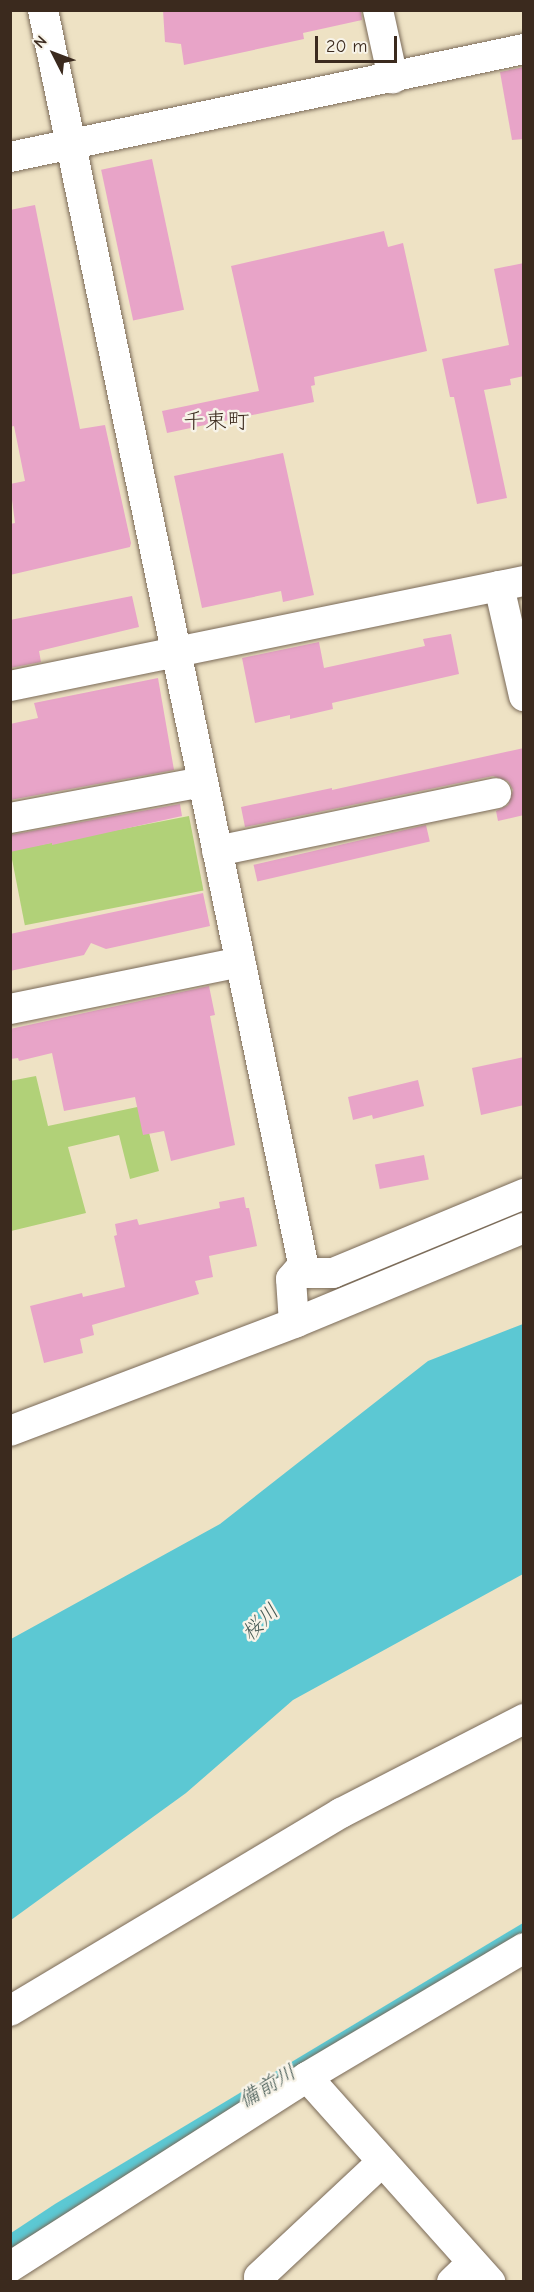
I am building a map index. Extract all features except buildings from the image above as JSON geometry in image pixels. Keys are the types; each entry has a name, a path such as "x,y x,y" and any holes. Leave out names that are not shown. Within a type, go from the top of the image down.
{"street":[{"path":"43,10 304,1269"},
{"path":"378,10 393,78"},
{"path":"10,157 524,49"},
{"path":"10,686 511,583 524,696"},
{"path":"10,819 203,782"},
{"path":"217,851 496,793"},
{"path":"10,1009 240,962"},
{"path":"294,1323 289,1292 291,1279 304,1269 333,1273 524,1194"},
{"path":"10,1431 294,1323 524,1228"},
{"path":"10,2011 340,1813 524,1719"},
{"path":"10,2267 307,2077 524,1948"},
{"path":"307,2077 381,2163 471,2275"},
{"path":"263,2282 259,2277 381,2163"}],"green space":[{"path":"189,816 204,891 25,925 10,851"},
{"path":"36,1076 48,1126 142,1106 159,1171 130,1179 119,1135 68,1147 86,1213 11,1231 10,1081"}],"water":[{"name":"桜川","path":"523,1324 523,1574 293,1700 186,1793 11,1920 11,1639 220,1524 428,1361"},
{"name":"備前川","path":"523,1923 523,1940 11,2250 11,2233 55,2204"}],"district":[{"name":"千束町","path":"216,422"}]}
